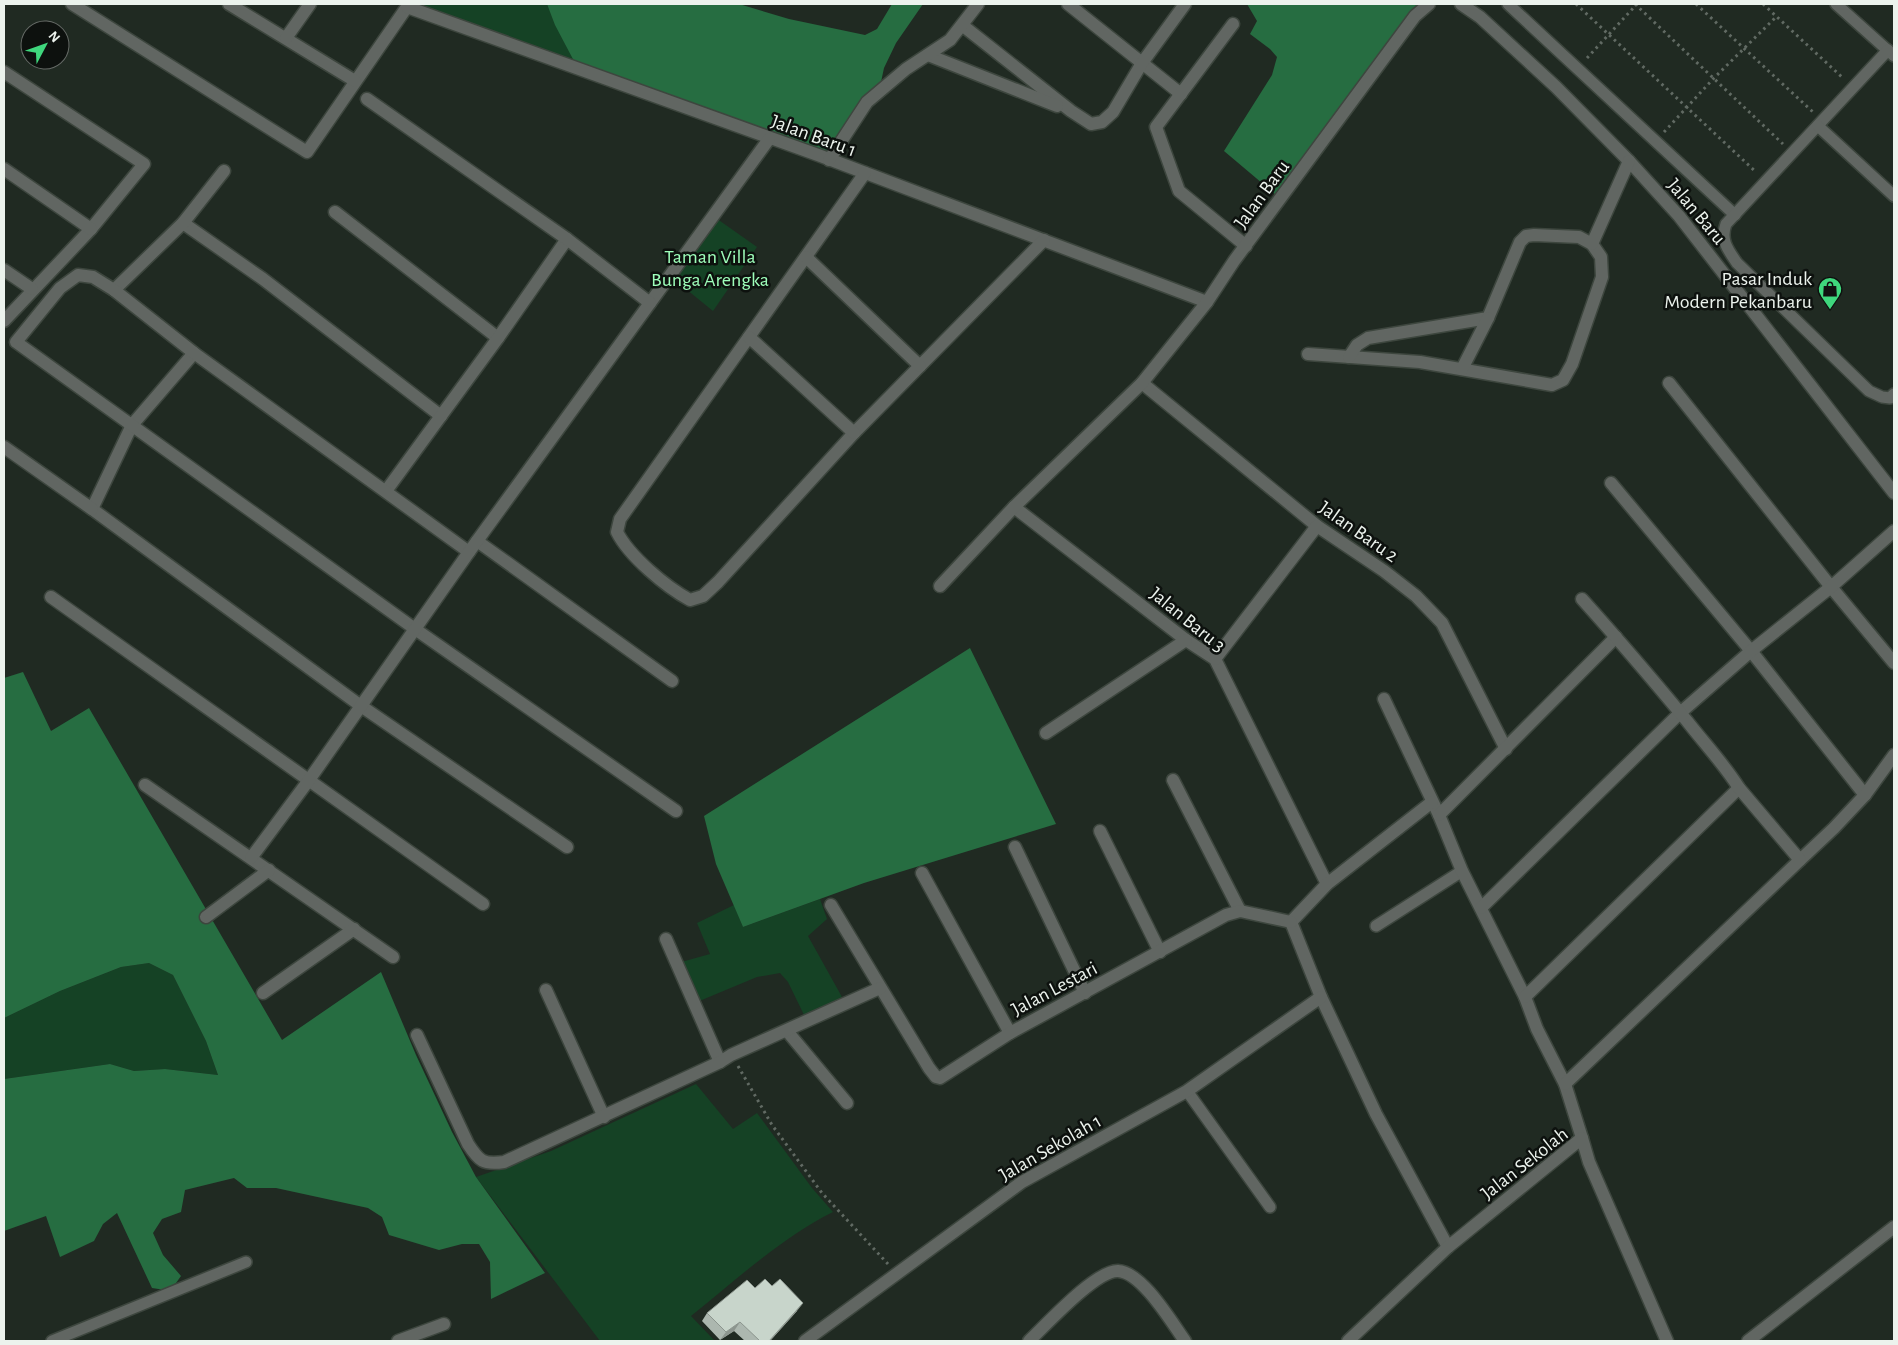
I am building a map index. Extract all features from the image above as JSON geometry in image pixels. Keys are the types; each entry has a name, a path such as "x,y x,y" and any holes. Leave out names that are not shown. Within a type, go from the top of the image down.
{"street":[{"path":"72,4 307,152 408,5"},
{"path":"229,4 355,81"},
{"path":"286,38 310,4"},
{"path":"829,160 867,102 906,69 950,40 978,4"},
{"path":"1068,4 1181,94"},
{"path":"962,25 1071,111 1091,124 1102,122 1113,112 1142,63 1185,4"},
{"name":"Jalan Baru","path":"940,586 1014,507 1142,383 1207,302 1415,16 1429,4"},
{"name":"Jalan Baru","path":"1461,4 1480,18 1556,87 1629,161 1679,216 1894,492"},
{"name":"Jalan Baru 1","path":"408,5 865,173 1207,302"},
{"path":"1233,24 1156,127 1179,191 1246,246"},
{"path":"928,55 1071,111"},
{"path":"4,72 144,164 91,229 32,289 4,321"},
{"path":"367,99 567,240 650,303"},
{"path":"250,858 309,780 414,628 769,139"},
{"path":"1592,244 1629,161"},
{"path":"4,169 91,229"},
{"path":"114,290 183,223 224,171"},
{"path":"865,173 620,519 617,532 622,543 634,556 678,594 690,600 703,596 718,582 854,433 1044,240"},
{"path":"334,212 498,338"},
{"path":"183,223 263,280 441,416"},
{"path":"1308,354 1420,362 1552,385 1563,380 1576,356 1602,277 1601,257 1592,244 1579,237 1526,236 1520,242 1488,318 1462,369"},
{"path":"386,492 567,240"},
{"path":"806,257 920,366"},
{"path":"4,270 32,289"},
{"path":"469,552 194,353 114,290 93,277 78,275 60,288 16,342 414,628 676,811"},
{"path":"1348,357 1357,345 1368,338 1488,318"},
{"path":"749,337 854,433"},
{"path":"92,509 132,425 194,353"},
{"name":"Jalan Baru 2","path":"1142,383 1317,526 1416,596 1442,623 1506,748"},
{"path":"1669,383 1831,587 1894,663"},
{"path":"4,447 361,706 567,847"},
{"path":"1612,483 1751,651 1864,795"},
{"name":"Jalan Baru 3","path":"1014,507 1186,640 1214,659 1327,884"},
{"path":"1214,659 1317,526"},
{"path":"1481,908 1680,713 1751,651 1831,587 1894,531"},
{"path":"477,541 672,681"},
{"path":"51,597 483,904"},
{"path":"1582,599 1680,713 1731,775 1739,788 1800,860"},
{"path":"1439,816 1616,637"},
{"path":"1046,733 1186,640"},
{"path":"1384,699 1439,816 1462,871 1565,1084 1582,1138"},
{"path":"1565,1084 1834,828 1864,795 1894,755"},
{"path":"1173,780 1240,911 1291,922"},
{"path":"145,785 394,957"},
{"path":"1524,997 1739,788"},
{"path":"1291,922 1327,884 1432,802"},
{"path":"1100,831 1160,952"},
{"path":"1015,847 1086,993"},
{"path":"206,917 269,870"},
{"path":"922,873 1010,1033"},
{"path":"417,1034 468,1144 478,1159 489,1164 504,1162 604,1117 731,1055 880,988 831,905"},
{"name":"Jalan Lestari","path":"880,988 936,1077 944,1076 1010,1033 1226,915 1240,911"},
{"path":"1291,922 1321,998 1376,1114 1448,1247"},
{"path":"263,994 354,929"},
{"path":"666,940 720,1062"},
{"path":"546,990 604,1117"},
{"name":"Jalan Sekolah 1","path":"805,1341 1022,1182 1187,1090 1321,998"},
{"path":"787,1031 847,1103"},
{"name":"Jalan Sekolah","path":"1348,1341 1448,1247 1582,1138 1589,1162 1667,1341"},
{"path":"1748,1341 1894,1227"},
{"path":"1029,1341 1091,1283 1103,1274 1118,1271 1134,1278 1153,1296 1185,1341"},
{"path":"398,1341 444,1324"}],"lane":[{"path":"1508,4 1735,215"},
{"path":"1836,4 1891,53 1853,88 1726,224 1723,231 1724,240 1726,247 1738,262 1869,391 1882,398 1890,398 1894,394"},
{"path":"1820,124 1894,196"},
{"path":"1376,926 1462,871"},
{"path":"1187,1090 1270,1207"},
{"path":"52,1341 246,1262"}],"path":[{"path":"1576,4 1766,182"},
{"path":"1577,68 1637,4 1793,153"},
{"path":"1696,4 1744,48 1820,124"},
{"path":"1764,4 1853,88"},
{"path":"1656,141 1714,78 1777,16"},
{"path":"731,1055 772,1125 822,1193 897,1273"}],"green space":[{"path":"418,4 547,4 575,63"},
{"path":"547,4 739,4 789,19 865,35 877,29 892,4 923,4 896,43 884,68 881,82 847,121 827,152 575,63 555,25"},
{"path":"1247,4 1417,4 1276,195 1224,151 1272,75 1277,57 1270,49 1250,34 1257,21"},
{"name":"Taman Villa Bunga Arengka","path":"713,216 757,247 713,311 670,276"},
{"path":"970,648 1056,824 864,883 743,927 716,864 704,816"},
{"path":"23,672 51,731 89,708 282,1040 381,972 416,1055 452,1132 476,1177 545,1273 491,1299 490,1262 479,1244 462,1244 439,1250 389,1235 382,1217 368,1208 276,1188 247,1188 234,1178 185,1190 181,1212 162,1219 153,1233 163,1255 181,1276 176,1283 165,1290 152,1288 117,1213 103,1224 94,1241 60,1257 46,1216 4,1231 4,1079 110,1064 134,1071 165,1069 218,1075 206,1041 173,975 149,963 121,967 60,991 4,1018 4,678"},
{"path":"820,899 827,919 808,936 842,997 805,1017 788,982 780,973 757,977 697,1002 679,961 710,954 697,923 734,905 743,927"},
{"path":"149,963 173,975 206,1041 218,1075 165,1069 134,1071 110,1064 4,1079 4,1018 60,991 121,967"},
{"path":"696,1084 733,1129 757,1113 812,1188 833,1212 814,1222 777,1247 691,1316 715,1341 600,1341 476,1177 551,1151"}],"building":[{"path":"765,1279 772,1286 780,1279 803,1303 769,1341 760,1341 740,1322 726,1332 707,1313 747,1280 755,1288"}],"place":[{"name":"Pasar Induk Modern Pekanbaru","path":"1830,310"}]}
